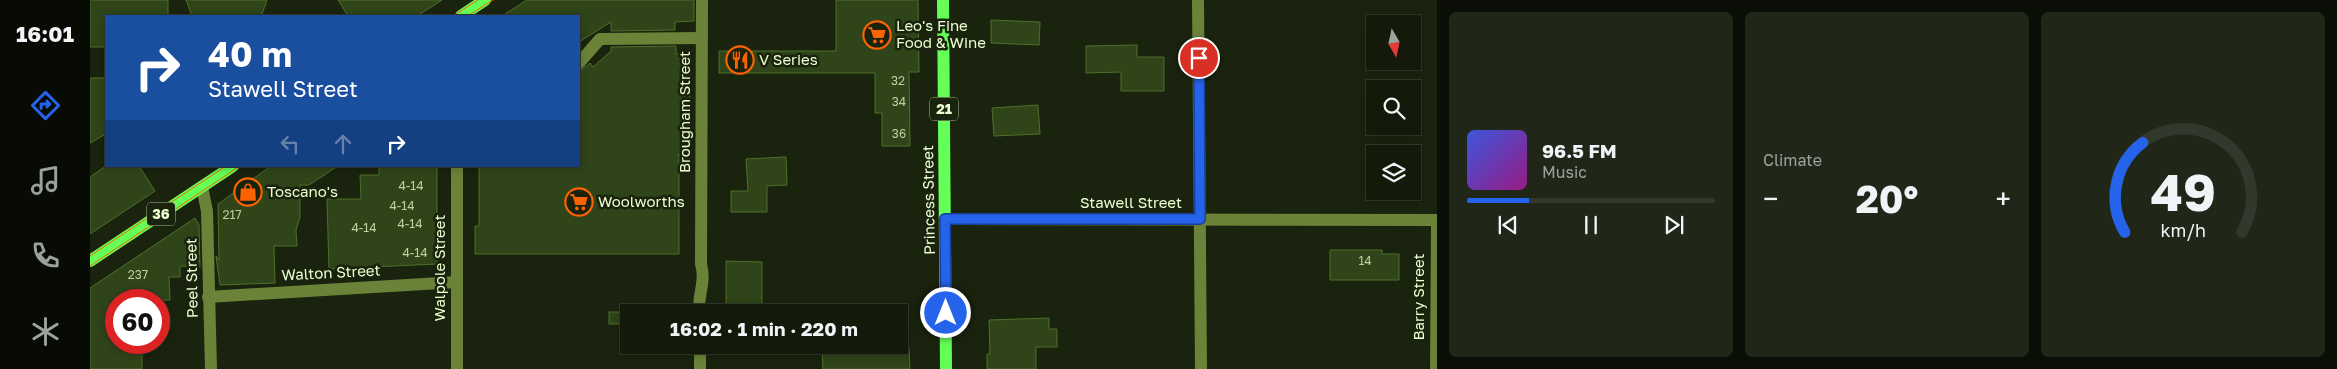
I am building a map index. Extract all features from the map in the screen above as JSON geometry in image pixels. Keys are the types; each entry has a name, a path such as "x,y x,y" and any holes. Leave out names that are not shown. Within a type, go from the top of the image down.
{"main road":[{"path":"462,15 485,0"},
{"name":"Princess Street","path":"943,0 946,369"},
{"name":"36","path":"90,261 232,167"}],"street":[{"name":"Brougham Street","path":"699,304 704,278 701,264 702,0"},
{"path":"1198,0 1201,369"},
{"path":"580,62 600,39 702,38"},
{"name":"Walpole Street","path":"457,167 457,369"},
{"name":"Peel Street","path":"202,187 207,212 208,315 211,369"},
{"name":"Stawell Street","path":"945,219 1437,220"},
{"name":"Barry Street","path":"1436,369 1435,236 1437,226"},
{"name":"Walton Street","path":"208,298 299,290 456,282"},
{"path":"700,354 700,369"}],"building":[{"path":"90,0 168,0 168,15 105,15 105,47 90,47"},
{"path":"186,0 267,0 262,14 259,15 192,15"},
{"path":"338,0 442,0 419,15 347,15"},
{"path":"527,0 694,0 694,21 675,22 675,30 611,31 611,22 580,41 580,15 504,15"},
{"path":"836,0 918,0 919,72 909,72 910,146 882,146 882,113 875,113 875,73 719,73 719,51 836,51"},
{"path":"991,20 1040,22 1039,45 991,43"},
{"path":"1137,45 1137,57 1164,57 1164,91 1121,91 1121,72 1086,73 1086,46"},
{"path":"676,46 676,54 690,54 690,154 679,154 679,254 475,254 475,226 479,226 479,167 580,167 580,71 590,63 593,67 611,51 611,47"},
{"path":"90,78 105,78 105,135 90,143"},
{"path":"1038,105 1040,134 994,136 992,108"},
{"path":"786,157 787,185 767,186 767,212 731,212 731,191 748,191 746,159"},
{"path":"105,167 140,167 155,191 90,234 90,177"},
{"path":"270,167 336,167 309,185 300,185 300,217 296,230 297,246 274,246 275,283 220,285 216,256 219,260 218,204"},
{"path":"379,167 437,167 437,264 329,269 327,199 361,199 360,175 379,175"},
{"path":"195,218 199,225 200,267 180,266 180,277 169,277 170,289 105,289 105,354 142,354 142,369 90,369 90,288"},
{"path":"1330,250 1382,250 1382,254 1399,254 1399,280 1330,280"},
{"path":"726,261 762,262 762,304 726,304"},
{"path":"609,312 620,312 620,324 609,324"},
{"path":"1049,318 1049,329 1057,329 1057,347 1036,347 1036,369 987,369 987,354 990,354 989,320"},
{"path":"908,348 910,369 823,369 822,354 908,354"}],"tram line":[{"path":"455,15 478,0"},
{"path":"470,15 493,0"},
{"path":"90,256 224,167"},
{"path":"90,266 238,167"}],"place":[{"name":"Leo's Fine Food & Wine","path":"877,35"},
{"name":"V Series","path":"740,60"},
{"name":"Toscano's","path":"248,192"},
{"name":"Woolworths","path":"579,202"}],"route":[{"path":"946,313 945,219 1200,219 1199,58"}]}
